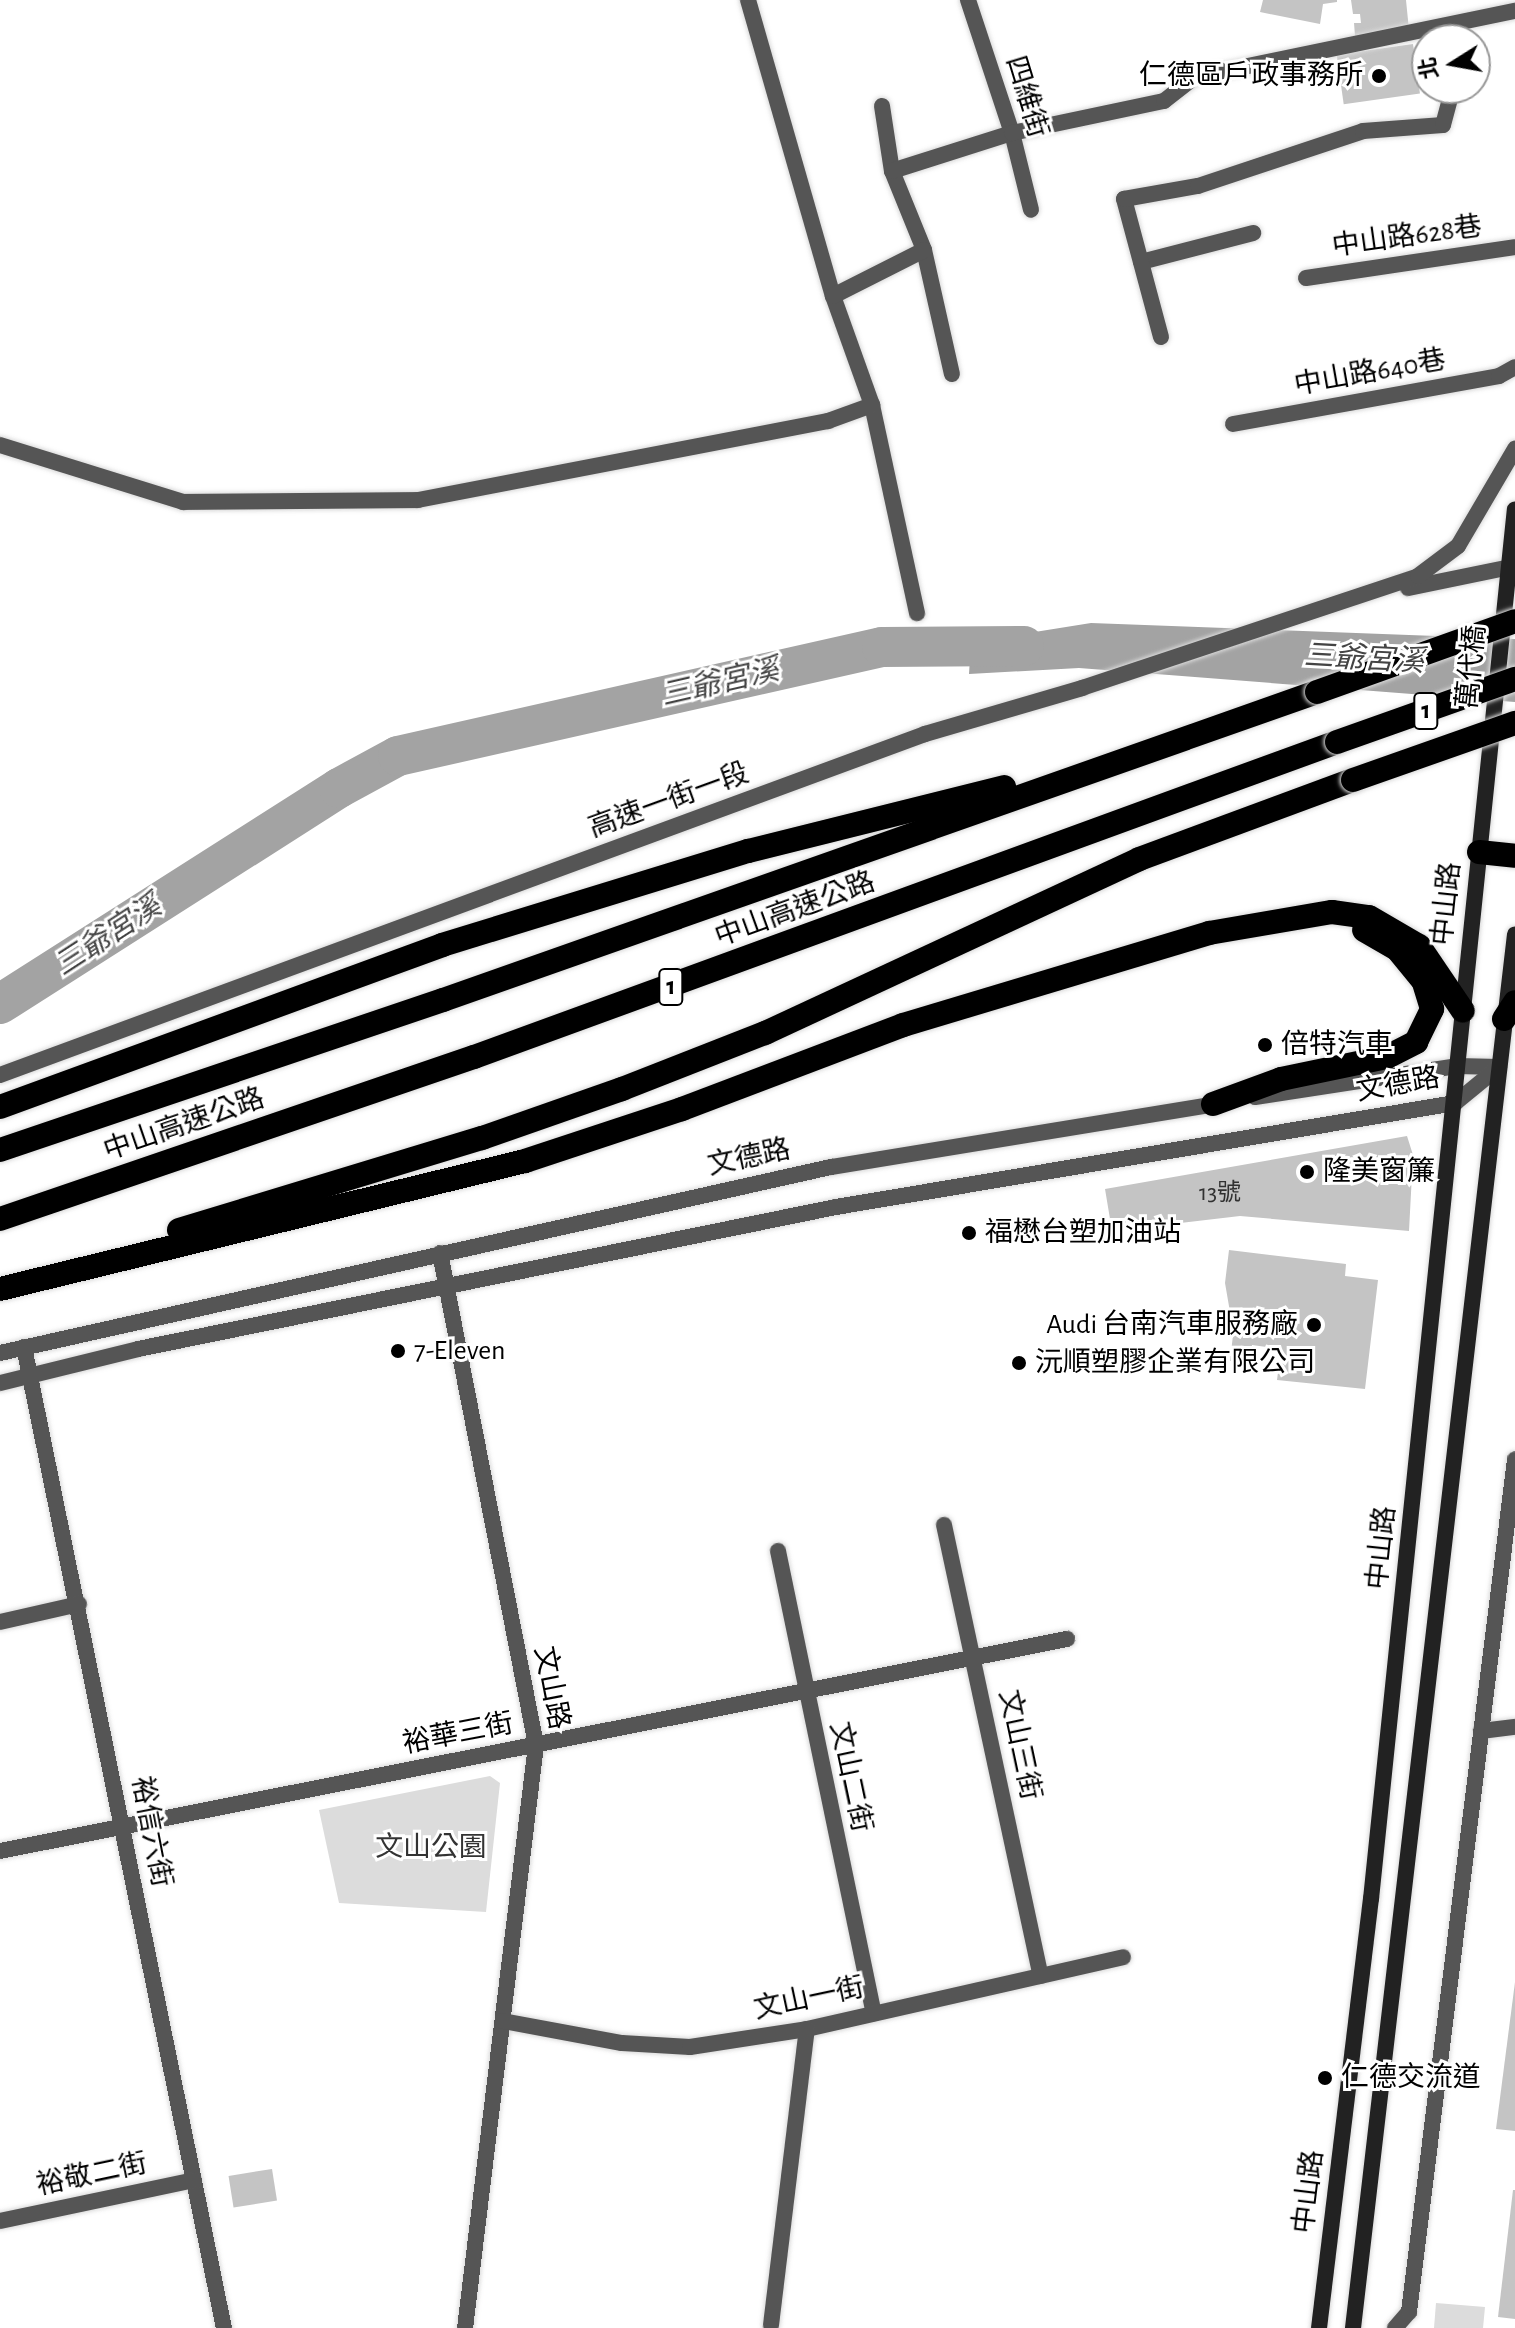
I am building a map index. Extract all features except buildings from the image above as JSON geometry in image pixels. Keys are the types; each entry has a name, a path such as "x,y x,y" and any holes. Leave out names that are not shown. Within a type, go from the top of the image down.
{"highway":[{"name":"中山高速公路","path":"0,1150 1158,749 1317,692 1509,616"},
{"name":"中山高速公路","path":"0,1219 474,1057 1515,679"},
{"path":"67,1270 245,1206 482,1138 622,1089 765,1033 1139,859 1515,723"},
{"path":"0,1107 442,945 748,851 1158,749"},
{"path":"1479,852 1515,856"},
{"path":"1295,923 1312,915 1347,912 1398,930 1428,957 1463,1011"},
{"path":"0,1289 67,1270 525,1161 1032,983 1209,933 1295,923 1358,928 1389,943 1424,982 1432,1001 1430,1019 1416,1042 1399,1053 1281,1079 1213,1104"}],"main road":[{"path":"1511,566 1515,509"},
{"name":"萬代橋","path":"1487,773 1509,616 1511,566"},
{"name":"中山路","path":"1319,2328 1373,1883 1487,773"},
{"name":"中山路","path":"1353,2328 1507,1065 1515,934"}],"street":[{"path":"748,0 833,296 872,405 917,613"},
{"name":"四維街","path":"968,0 1012,133 1031,210"},
{"path":"1475,24 1515,11"},
{"path":"892,171 1012,133 1164,101 1195,77 1411,39"},
{"path":"1161,337 1124,199 1198,186 1363,131 1443,125 1449,104"},
{"path":"882,106 892,171 924,250 952,374"},
{"path":"1141,262 1253,233"},
{"name":"中山路628巷","path":"1306,278 1515,247"},
{"path":"833,296 924,250"},
{"name":"中山路640巷","path":"1233,424 1499,376 1515,367"},
{"path":"0,445 183,502 418,500 828,421 872,405"},
{"name":"高速一街一段","path":"0,1075 925,734 1082,688 1363,598 1418,576 1458,546 1515,449"},
{"name":"高速一街一段","path":"1363,598 1511,566"},
{"name":"文德路","path":"0,1353 107,1325 831,1167 1457,1066 1507,1065"},
{"name":"文德路","path":"0,1383 138,1349 836,1207 1455,1103 1507,1065"},
{"name":"文山路","path":"440,1253 536,1745 465,2328"},
{"name":"裕信六街","path":"24,1347 79,1604 224,2328"},
{"path":"1395,2328 1410,2320 1515,1460"},
{"name":"文山三街","path":"944,1525 1041,1976"},
{"name":"文山二街","path":"778,1551 874,2013"},
{"path":"0,1622 79,1604"},
{"name":"裕華三街","path":"0,1851 1067,1639"},
{"path":"1481,1731 1515,1727"},
{"name":"文山一街","path":"503,2021 622,2043 690,2047 807,2029 1123,1957"},
{"path":"771,2325 807,2029"},
{"name":"裕敬二街","path":"0,2221 194,2180"}],"green space":[{"name":"文山公園","path":"490,1776 500,1783 486,1912 339,1903 319,1810"},
{"path":"1436,2303 1485,2307 1483,2328 1434,2328"}],"water":[{"path":"1091,623 1515,639 1515,702 1079,668 969,674 971,642"}],"waterway":[{"name":"三爺宮溪","path":"0,1004 339,788 398,756 882,647 1024,646"}],"place":[{"name":"仁德區戶政事務所","path":"1379,76"},
{"name":"倍特汽車","path":"1265,1045"},
{"name":"隆美窗簾","path":"1307,1172"},
{"name":"福懋台塑加油站","path":"969,1233"},
{"name":"Audi 台南汽車服務廠","path":"1314,1325"},
{"name":"7-Eleven","path":"398,1351"},
{"name":"沅順塑膠企業有限公司","path":"1019,1363"},
{"name":"仁德交流道","path":"1325,2078"}]}
